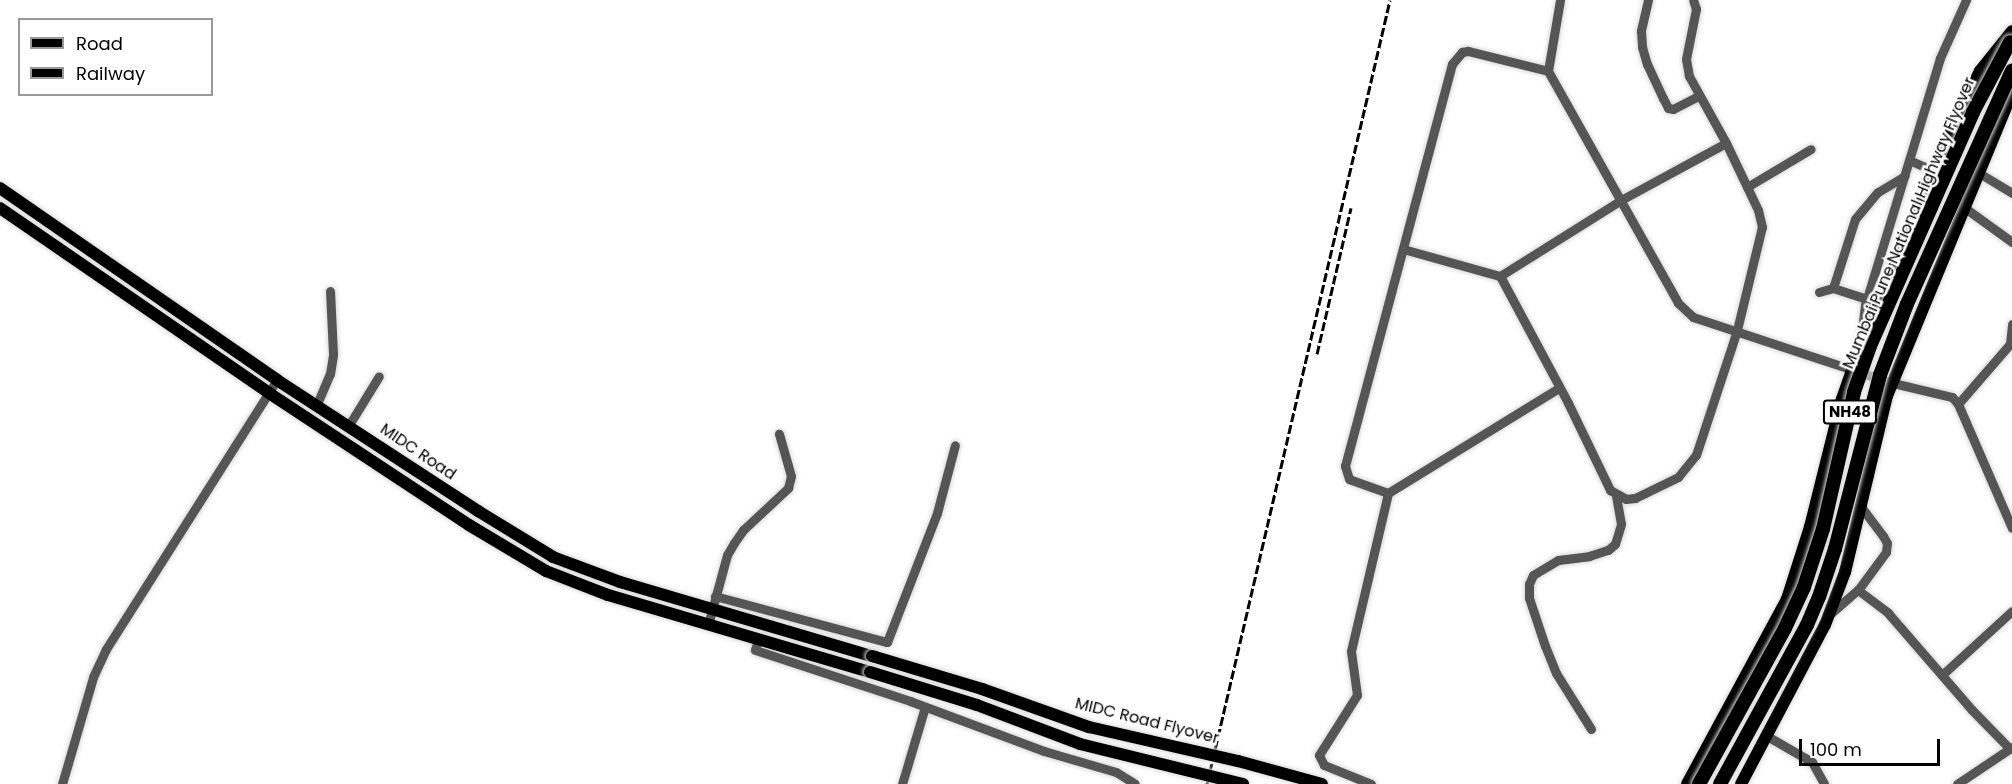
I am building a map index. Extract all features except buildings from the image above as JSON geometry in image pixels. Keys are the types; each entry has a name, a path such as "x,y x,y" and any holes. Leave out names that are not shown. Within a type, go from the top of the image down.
{"highway":[{"name":"Mumbai Pune National Highway Flyover","path":"1700,784 1785,628 1804,587 1823,529 1854,392 1870,346 1973,112 2011,37"},
{"name":"Mumbai Pune National Highway Flyover","path":"1720,784 1807,625 1819,597 1835,549 1867,418 1886,357 2012,70"}],"main road":[{"path":"1688,784 1787,599 1810,527 1852,368 1934,171 1980,70 2011,37"},
{"path":"1742,784 1829,616 1845,572 1893,382 2012,93"},
{"name":"MIDC Road","path":"0,188 277,380 553,557 604,577 867,655"},
{"name":"MIDC Road","path":"0,208 269,393 459,519 546,571 598,592 865,671"},
{"path":"867,655 865,671 977,705 1080,744 1243,784"},
{"name":"MIDC Road Flyover","path":"867,655 982,689 1089,727 1238,761 1322,784"}],"street":[{"path":"1560,0 1548,71 1678,303 1700,321 1737,330 1893,382 1943,393 1958,404 2012,528"},
{"path":"1648,0 1641,31 1642,47 1647,64 1668,108 1673,109 1699,96"},
{"path":"1403,249 1500,276 1559,387 1606,485 1616,495 1626,499 1635,498 1678,477 1689,467 1696,455 1737,330 1762,226 1761,219 1726,143 1699,96 1687,69 1696,9 1693,0"},
{"path":"1859,349 1867,299 1940,58 1966,0"},
{"path":"1388,493 1349,479 1345,466 1452,64 1457,56 1468,51 1548,71"},
{"path":"1500,276 1621,200 1726,143"},
{"path":"1747,187 1811,148"},
{"path":"1910,160 1934,171"},
{"path":"1979,173 2012,193"},
{"path":"1833,288 1855,219 1878,192 1905,176"},
{"path":"1965,208 2012,242"},
{"path":"1818,292 1833,288 1867,299"},
{"path":"317,404 330,374 333,354 330,291"},
{"path":"1958,404 2011,346 2012,324"},
{"path":"349,426 379,376"},
{"path":"62,784 93,677 106,649 277,380"},
{"path":"1371,784 1323,765 1319,755 1357,695 1351,651 1388,493 1559,387"},
{"path":"708,625 727,555 734,543 743,530 788,488 791,476 779,434"},
{"path":"716,596 887,642 937,513 955,445"},
{"path":"1591,729 1556,673 1529,598 1529,584 1533,575 1558,560 1589,556 1608,550 1615,544 1621,524 1616,495"},
{"path":"1829,616 1858,590 1882,558 1887,543 1862,508"},
{"path":"1858,590 1888,613 1972,710 2011,748 1957,784"},
{"path":"1943,674 2012,611"},
{"path":"758,640 755,650 925,706 1044,751 1116,772 1135,784"},
{"path":"902,784 925,706"},
{"path":"1767,736 1812,762 1824,784"}],"railway":[{"path":"1207,784 1390,0"},
{"path":"1317,354 1351,208"}]}
